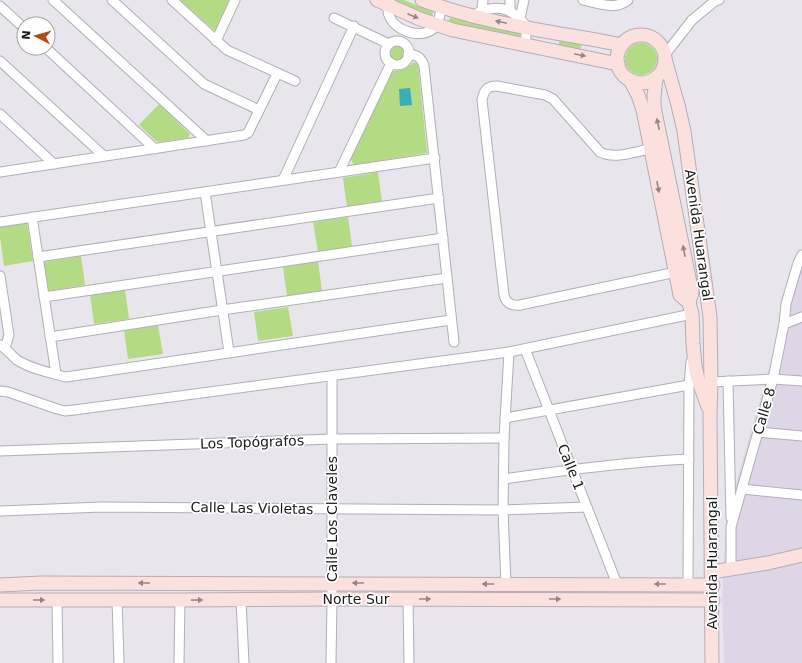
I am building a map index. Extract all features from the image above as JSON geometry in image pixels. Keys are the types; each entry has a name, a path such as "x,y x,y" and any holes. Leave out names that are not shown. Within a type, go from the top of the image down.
{"street":[{"path":"53,0 207,141"},
{"path":"112,0 204,84 259,110"},
{"path":"172,0 227,50 295,81"},
{"path":"216,41 235,0"},
{"path":"422,0 442,8 476,13 524,23 554,32 622,45"},
{"path":"476,13 483,0"},
{"path":"510,0 510,11"},
{"path":"524,0 524,44"},
{"path":"583,0 613,6 620,5 628,0"},
{"path":"665,58 692,20 715,1 719,0"},
{"path":"385,2 388,15 394,23 400,28 413,33 430,31 437,25 442,8"},
{"path":"385,2 437,25 471,34 618,64"},
{"path":"476,13 496,4 510,11 524,23"},
{"path":"0,6 16,21"},
{"path":"334,18 392,43 402,42 408,51 420,58 424,66 454,342"},
{"path":"283,180 354,26"},
{"path":"400,28 392,43 386,49 385,54 387,60 395,65 405,61 413,33"},
{"path":"552,50 554,32"},
{"path":"638,36 650,37 660,45 665,58 664,66 656,78 643,83 636,83 624,76 618,64 617,57 622,45 632,37 638,36"},
{"path":"55,56 155,149"},
{"name":"Avenida Huarangal","path":"665,58 678,105 690,168 710,317 713,600 712,663"},
{"path":"0,61 104,156"},
{"path":"339,172 391,63"},
{"path":"2,169 54,164 244,135 248,133 277,74"},
{"name":"Avenida Huarangal","path":"656,78 654,107 681,271"},
{"name":"Avenida Huarangal","path":"630,80 640,102 681,271 692,292 690,308 698,380 710,415"},
{"path":"650,148 614,156 607,156 600,152 553,98 546,95 497,86 486,88 483,94 482,108 504,295 509,304 514,306 681,271"},
{"path":"0,114 54,164"},
{"path":"0,222 435,158"},
{"path":"205,192 229,352"},
{"path":"38,257 439,198"},
{"path":"32,217 56,374"},
{"path":"44,297 443,238"},
{"name":"Calle 8","path":"731,569 731,527 773,379 784,324 786,304 798,263 802,255"},
{"path":"0,276 9,335 3,347 16,359 26,364 66,377 451,320"},
{"path":"50,337 222,310 447,278"},
{"path":"0,391 8,392 57,409 70,410 524,350 690,308"},
{"path":"784,324 802,317"},
{"path":"688,584 690,459 689,385 693,344"},
{"name":"Calle 1","path":"524,350 617,584"},
{"path":"506,584 503,510 504,438 509,352"},
{"name":"Calle Los Claveles","path":"330,663 332,599 332,376"},
{"path":"711,382 773,379 802,381"},
{"path":"728,381 731,527"},
{"path":"505,418 689,385"},
{"path":"758,432 802,436"},
{"name":"Los Topógrafos","path":"0,451 332,439 504,438"},
{"path":"504,479 572,469 652,461 690,459"},
{"path":"742,489 802,495"},
{"name":"Calle Las Violetas","path":"0,511 102,507 503,510 587,507"},
{"name":"Norte Sur","path":"0,585 41,583 332,582 688,584 712,578 731,569 768,563 802,555"},
{"path":"408,599 409,663"},
{"name":"Norte Sur","path":"0,600 713,600"},
{"path":"56,600 58,663"},
{"path":"117,600 119,663"},
{"path":"179,663 180,600"},
{"path":"241,600 244,663"}],"shaded area":[{"path":"802,254 802,663 724,663 722,600 726,518"}],"green space":[{"path":"180,0 229,0 215,31"},
{"path":"404,0 433,12 432,17 395,1"},
{"path":"450,18 521,32 520,38 448,22"},
{"path":"561,40 582,44 581,49 559,45 559,41"},
{"path":"638,43 644,43 653,47 657,59 653,71 644,75 638,75 629,71 625,62 625,56 629,47"},
{"path":"398,46 405,51 406,54 401,61 398,62 391,57 390,54 395,47"},
{"path":"414,62 418,64 427,153 354,165 350,158 393,71 409,66"},
{"path":"159,104 190,134 188,138 159,142 139,125"},
{"path":"378,172 382,201 347,207 343,178"},
{"path":"348,217 352,246 318,252 313,222"},
{"path":"27,223 33,261 4,266 0,227"},
{"path":"81,256 85,285 48,291 44,262"},
{"path":"318,261 322,291 287,296 283,267"},
{"path":"125,290 129,319 94,324 90,295"},
{"path":"288,307 293,336 258,341 254,312"},
{"path":"158,325 163,354 128,359 124,330"}],"water":[{"path":"410,88 412,105 400,106 399,89"}]}
